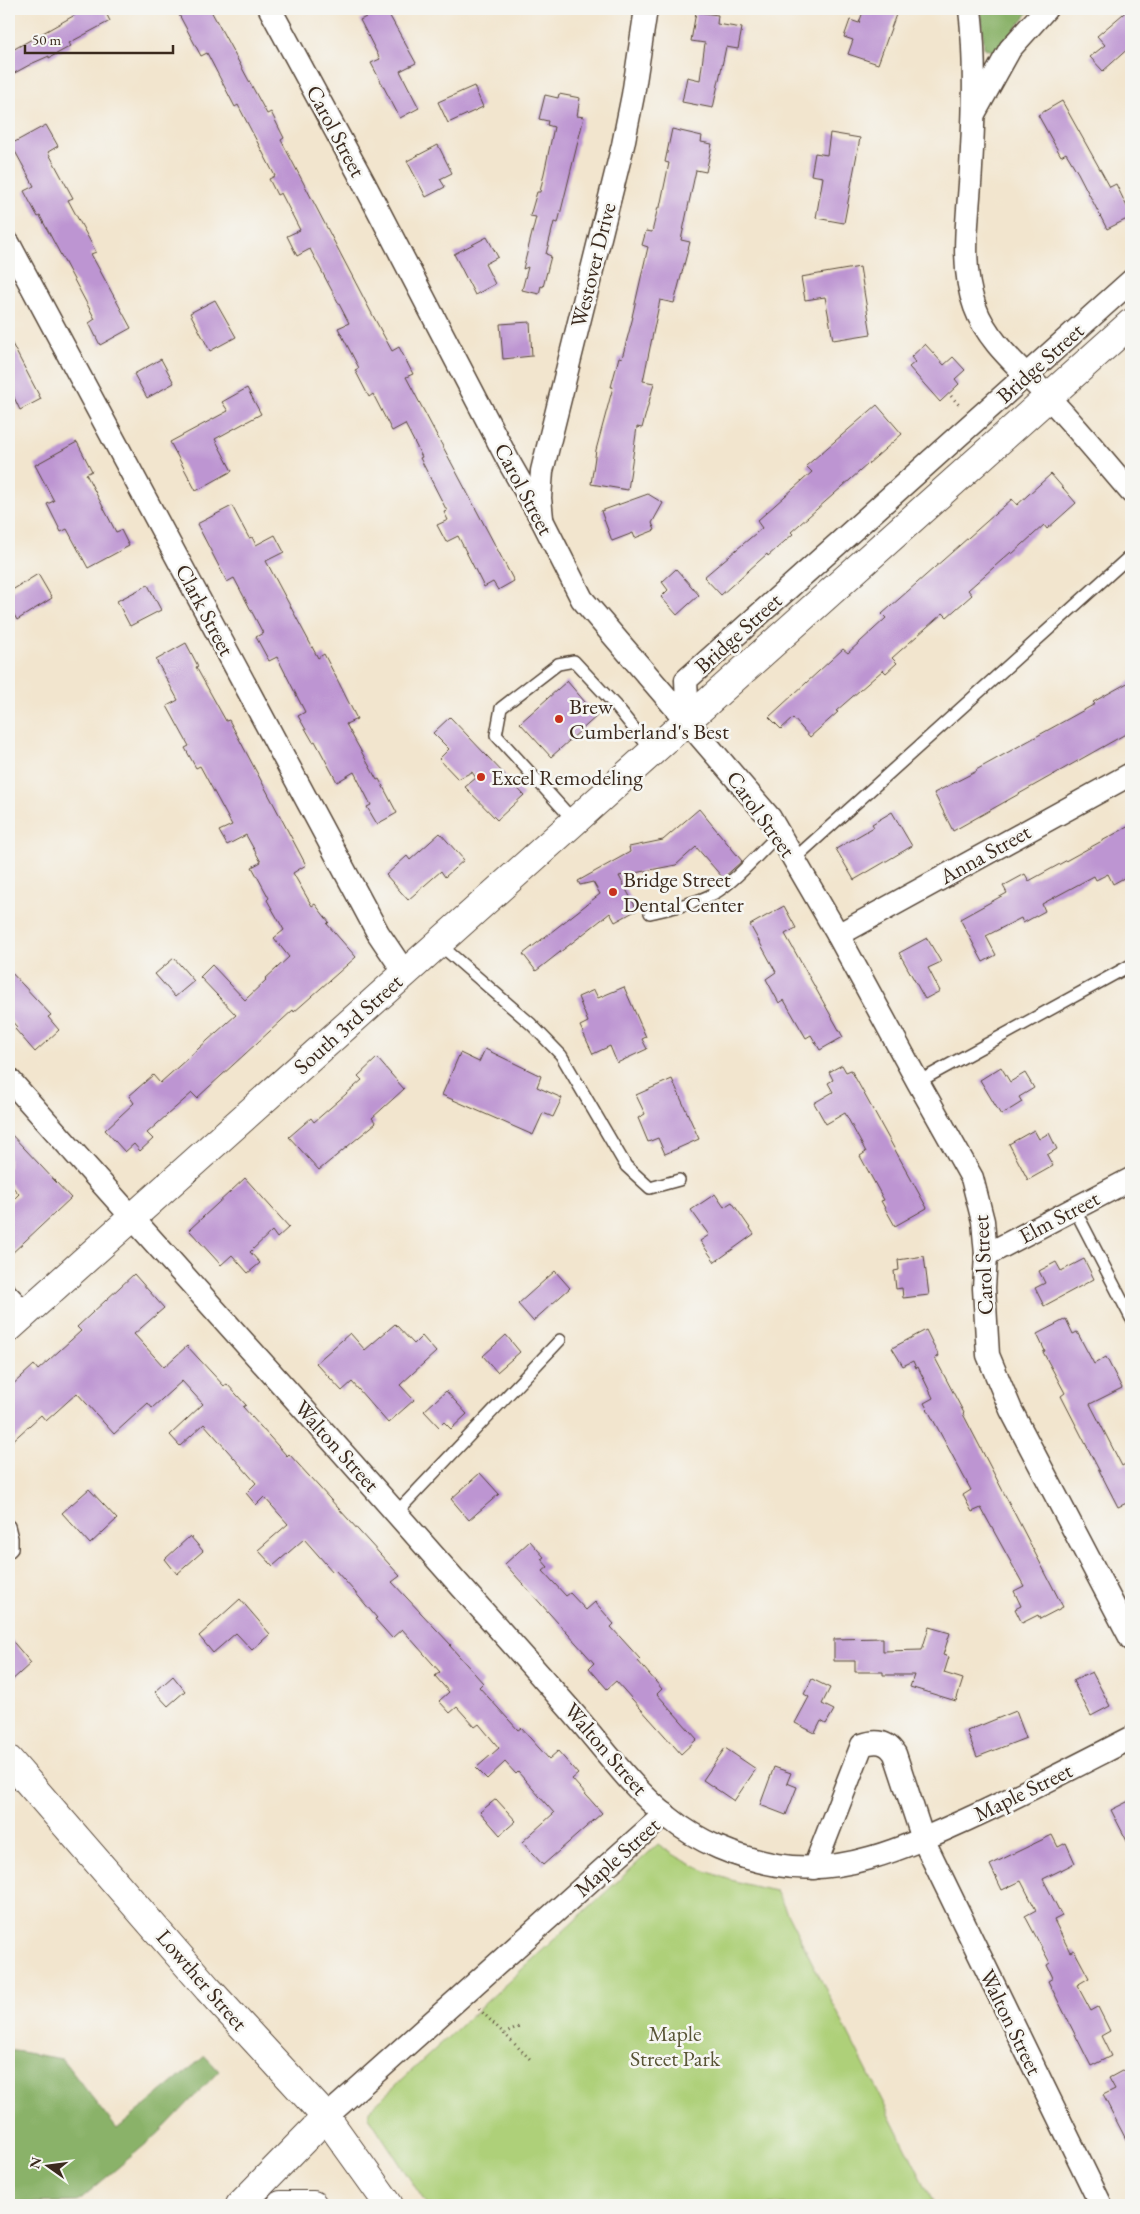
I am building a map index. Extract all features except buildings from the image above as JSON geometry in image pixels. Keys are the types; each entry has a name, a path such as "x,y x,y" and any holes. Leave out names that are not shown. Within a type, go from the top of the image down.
{"main road":[{"name":"Bridge Street","path":"688,721 1131,323"},
{"name":"South 3rd Street","path":"9,1328 688,721"},
{"name":"Lowther Street","path":"9,1760 208,1990 326,2118 389,2205"},
{"path":"240,2205 326,2118"},
{"path":"281,2205 312,2205"}],"street":[{"name":"Carol Street","path":"270,9 510,464 542,520 582,599 756,800 779,834 838,935 972,1178 983,1220 986,1255 984,1288 988,1355 994,1373 1011,1410 1131,1639"},
{"name":"Westover Drive","path":"542,520 540,498 542,471 623,145 633,95 646,9"},
{"path":"970,9 975,113 966,261 975,309 988,332 1131,492"},
{"path":"975,113 1010,49 1046,9"},
{"name":"Clark Street","path":"9,244 378,933 405,973"},
{"name":"Bridge Street","path":"688,721 686,680 1131,281"},
{"name":"Anna Street","path":"838,935 1131,774"},
{"name":"Walton Street","path":"9,1079 396,1513 636,1786 664,1814"},
{"name":"Elm Street","path":"986,1255 1131,1179"},
{"name":"Maple Street","path":"326,2118 664,1814 719,1847 738,1855 778,1865 814,1868 859,1860 892,1851 923,1839 1002,1803 1131,1738"},
{"name":"Walton Street","path":"814,1868 862,1745 872,1741 886,1744 895,1754 923,1839 1101,2205"}],"lane":[{"path":"794,859 1131,555"},
{"path":"575,821 496,735 501,708 558,664 574,661 615,704 653,752"},
{"path":"650,913 681,906 714,893 740,872 779,834"},
{"path":"438,943 531,1024 561,1055 626,1166 650,1188 679,1180"},
{"path":"918,1082 1131,965"},
{"path":"1074,1208 1131,1318"},
{"path":"9,1289 29,1310"},
{"path":"396,1513 560,1340"},
{"path":"9,1526 12,1549 9,1552"}],"path":[{"path":"478,2008 530,2059"},
{"path":"504,2034 519,2027"}],"green space":[{"path":"981,9 1031,9 996,53 984,48"},
{"name":"Maple Street Park","path":"658,1844 685,1861 714,1874 776,1891 935,2205 427,2205 369,2117 369,2110"},
{"path":"9,2050 62,2059 117,2129 205,2056 219,2071 159,2133 77,2202 9,2203"}],"place":[{"name":"Brew Cumberland's Best","path":"559,719"},
{"name":"Excel Remodeling","path":"481,777"},
{"name":"Bridge Street Dental Center","path":"613,892"}]}
